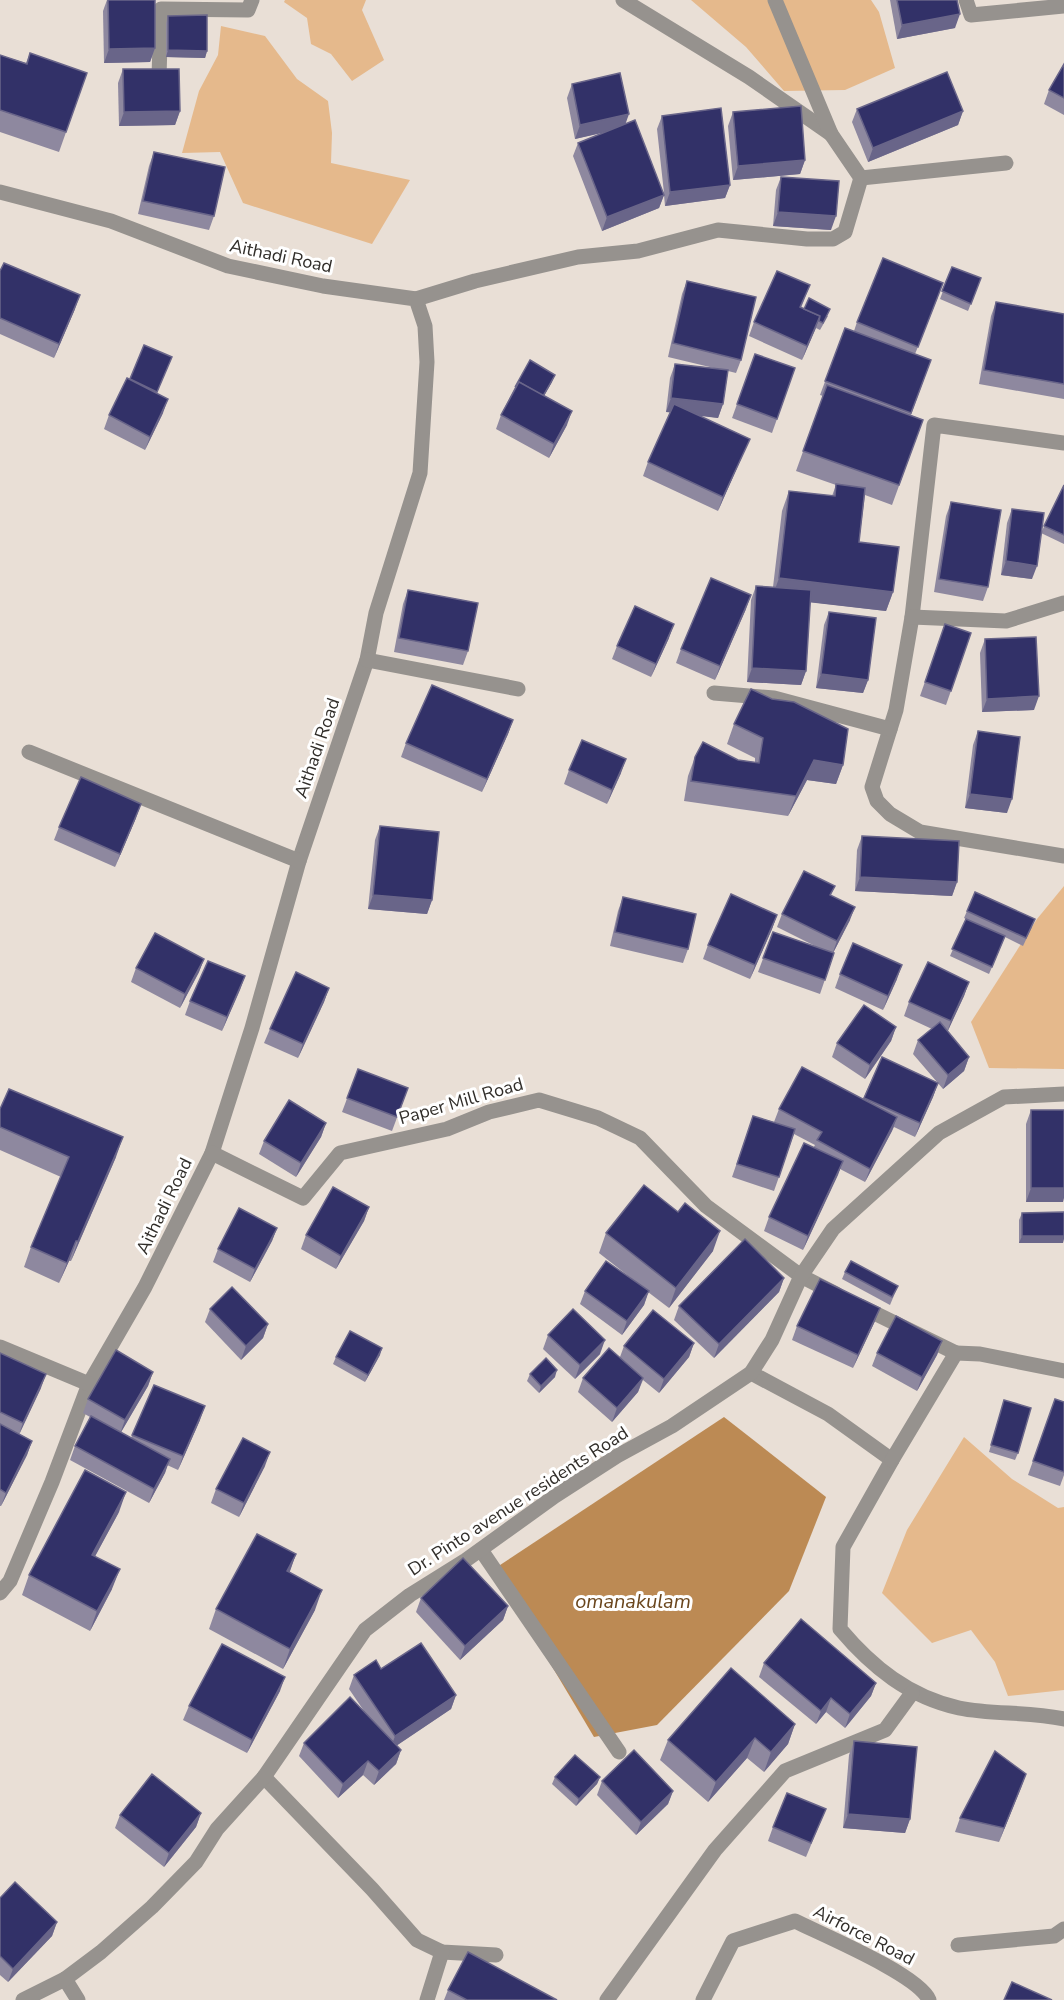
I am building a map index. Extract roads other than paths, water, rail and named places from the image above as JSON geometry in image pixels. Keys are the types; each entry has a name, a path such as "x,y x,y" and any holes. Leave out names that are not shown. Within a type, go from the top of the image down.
{"street":[{"path":"159,77 161,9 248,10 252,0"},
{"path":"623,0 750,77 831,134"},
{"path":"775,0 831,134 861,178"},
{"path":"966,0 970,15 1064,6"},
{"path":"861,178 1006,163"},
{"path":"417,299 475,281 567,260 638,251 718,230 765,237 833,239 844,232 861,178"},
{"name":"Aithadi Road","path":"0,192 111,221 228,266 323,286 417,299 425,326 427,362 420,473 376,613 367,660 299,861 252,1028 212,1153 146,1287 88,1384 52,1482 5,1578 0,1593"},
{"path":"1064,443 934,425 912,617 896,710 872,787 877,801 890,814 920,831 1064,856"},
{"path":"912,617 1006,621 1064,603"},
{"path":"367,660 518,689"},
{"path":"714,693 774,698 890,729"},
{"path":"29,752 299,861"},
{"name":"Dr. Pinto avenue residents Road","path":"23,2000 65,1979 101,1952 152,1907 196,1862 217,1829 264,1778 365,1630 411,1595 481,1550 555,1496 617,1456 672,1426 751,1373 772,1340 801,1276 833,1229 939,1133 1004,1097 1064,1094"},
{"name":"Paper Mill Road","path":"212,1153 303,1198 340,1153 447,1129 489,1112 539,1100 598,1118 640,1138 706,1206 801,1276"},
{"path":"801,1276 956,1353 980,1354 1063,1367"},
{"path":"0,1347 88,1384"},
{"path":"956,1353 843,1547 840,1629 858,1651 912,1693 960,1708 1036,1712 1064,1719"},
{"path":"751,1373 828,1414 892,1460"},
{"path":"481,1550 619,1752"},
{"path":"607,2000 715,1850 785,1771 885,1730 912,1693"},
{"path":"264,1778 417,1940 442,1952 496,1955"},
{"name":"Airforce Road","path":"703,2000 733,1941 795,1921 889,1967 926,1991 929,2000"},
{"path":"958,1945 1054,1936 1064,1929"},
{"path":"427,2000 442,1952"},
{"path":"65,1979 78,2000"}],"water":[{"name":"omanakulam","path":"724,1417 826,1497 789,1591 657,1725 594,1737 494,1569"}]}
